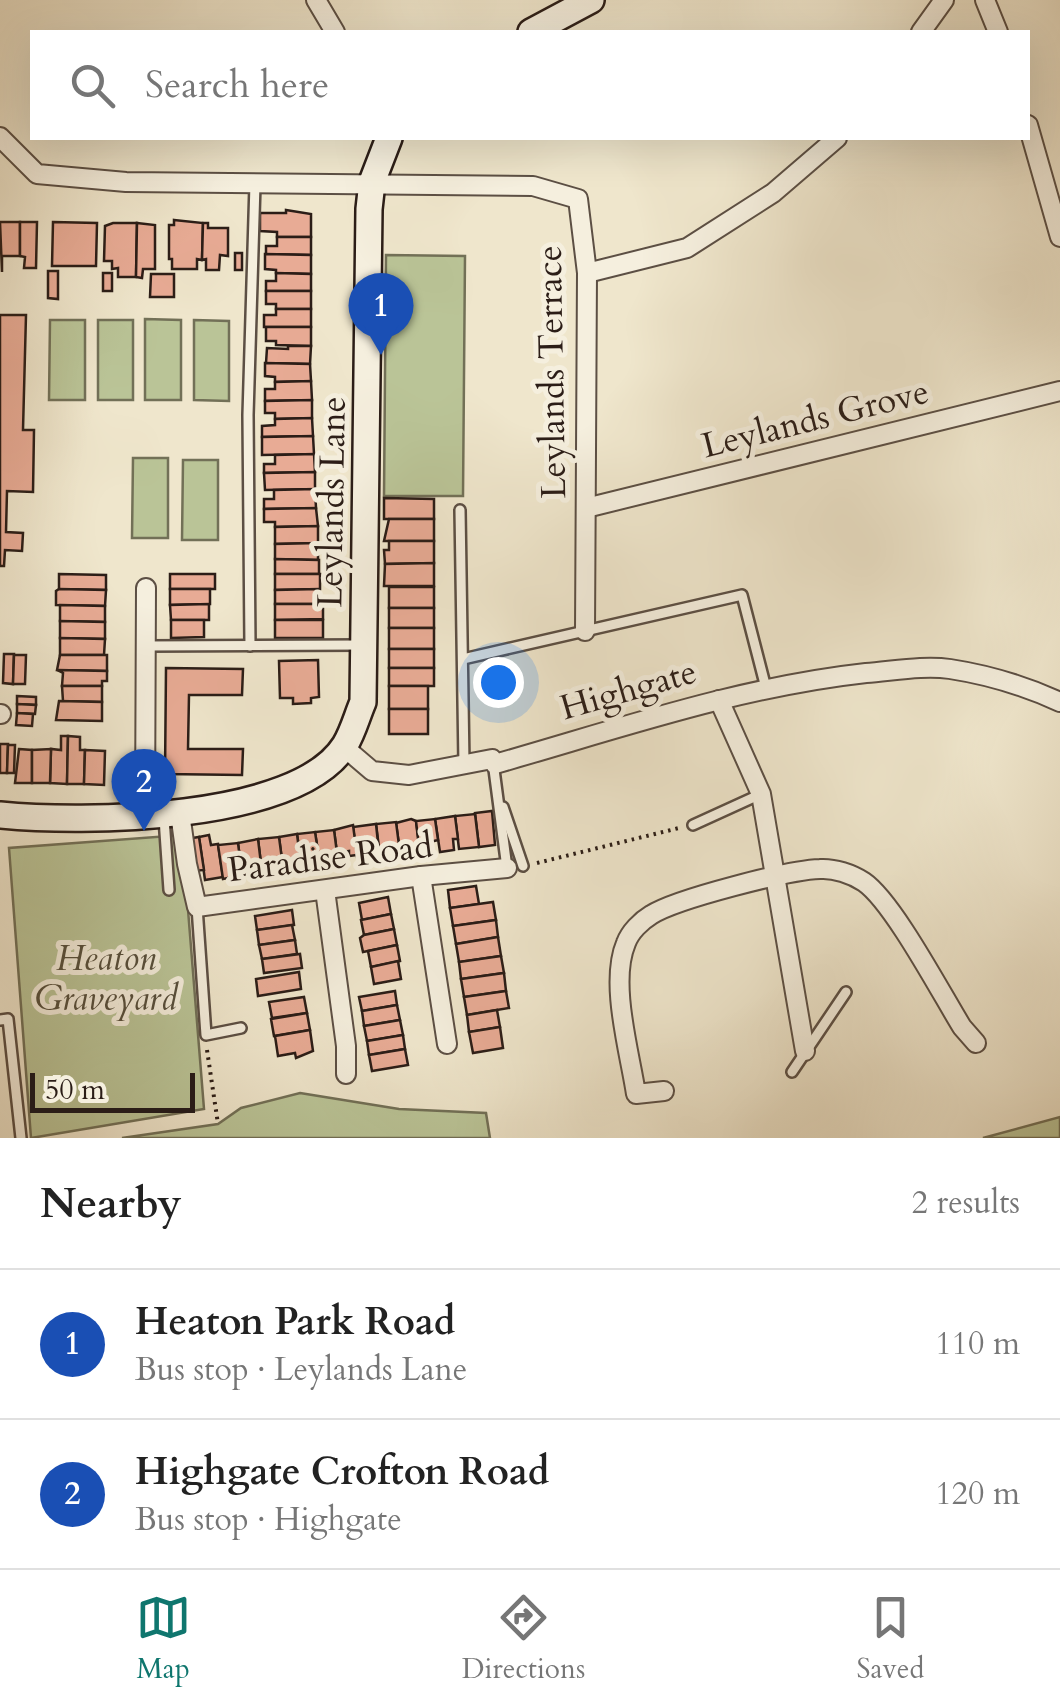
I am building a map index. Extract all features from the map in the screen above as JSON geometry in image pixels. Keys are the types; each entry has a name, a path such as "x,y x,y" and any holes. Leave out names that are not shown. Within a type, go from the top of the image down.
{"street":[{"path":"316,0 334,30"},
{"path":"536,30 592,0"},
{"path":"922,30 944,0"},
{"path":"984,0 997,30"},
{"path":"1030,132 1060,237"},
{"path":"0,136 37,174 126,182 372,182"},
{"name":"Leylands Lane","path":"344,747 363,702 369,209 372,182 389,140"},
{"path":"587,272 686,248 773,194 835,140"},
{"name":"Leylands Terrace","path":"372,182 533,186 578,200 587,272 585,631"},
{"name":"Leylands Grove","path":"586,508 1060,391"},
{"name":"Paradise Road","path":"146,588 146,646 163,815 187,864 198,907 515,867"},
{"name":"Highgate","path":"344,747 372,771 409,775 494,761 798,681 947,668 1023,685 1060,702"},
{"path":"719,700 761,794 806,1051"},
{"path":"0,815 44,820 163,815 271,795 310,777 344,747"},
{"path":"664,1091 636,1094 620,996 626,942 637,926 653,913 774,877 822,869 843,872 865,883 889,910 976,1043"},
{"path":"422,876 447,1044"},
{"path":"325,890 346,1046 346,1074"}],"lane":[{"path":"250,646 248,415 255,184"},
{"path":"460,510 464,764"},
{"path":"462,659 742,595 766,688"},
{"path":"146,646 364,645"},
{"path":"494,761 515,867"},
{"path":"494,761 515,867"},
{"path":"693,825 761,794"},
{"path":"163,815 169,890"},
{"path":"198,907 206,1035 242,1028"},
{"path":"792,1072 846,992"},
{"path":"4,1020 21,1138"}],"path":[{"path":"515,867 693,825"},
{"path":"206,1035 218,1124"}],"green space":[{"path":"386,255 465,256 463,496 384,496"},
{"path":"145,319 181,320 181,400 145,400"},
{"path":"50,320 85,320 85,400 49,400"},
{"path":"98,320 133,320 133,400 98,400"},
{"path":"194,320 229,321 229,401 194,400"},
{"path":"133,458 168,458 168,538 132,538"},
{"path":"183,460 218,460 218,540 182,540"},
{"name":"Heaton Graveyard","path":"182,835 204,1109 31,1138 9,848"},
{"path":"300,1093 399,1109 486,1113 490,1138 122,1138 218,1124 241,1108"},
{"path":"1060,1117 1060,1138 983,1138"}],"building":[{"path":"286,210 311,214 311,237 277,237 277,232 260,231 260,213"},
{"path":"174,220 203,223 202,260 197,259 197,269 172,269 169,225 174,225"},
{"path":"0,222 20,222 20,256 2,256 2,272"},
{"path":"20,222 37,222 36,268 24,268"},
{"path":"53,222 97,223 96,266 52,266"},
{"path":"137,223 136,277 118,277 118,268 112,269 112,261 104,261 105,226"},
{"path":"137,223 155,225 155,269 143,269 142,278 136,277"},
{"path":"203,223 208,223 208,228 228,228 228,256 220,255 219,270 206,270 206,259 202,260"},
{"path":"277,237 311,237 311,255 266,254 266,246 277,246"},
{"path":"235,253 242,253 242,270 235,270"},
{"path":"265,254 311,255 311,274 265,269"},
{"path":"48,271 58,271 58,299 48,298"},
{"path":"103,273 112,273 112,291 103,291"},
{"path":"276,273 311,274 311,291 266,291 266,281 276,281"},
{"path":"151,274 174,274 174,297 150,297"},
{"path":"266,291 311,291 311,309 276,309 276,304 266,304"},
{"path":"276,309 311,309 311,327 264,327 264,315 276,315"},
{"path":"0,315 26,315 23,430 34,430 33,492 7,491 6,532 23,533 22,551 5,550 4,566 0,566"},
{"path":"266,327 311,327 311,346 266,341"},
{"path":"311,346 310,364 266,363 267,348"},
{"path":"265,363 310,364 311,381 275,382 275,377 265,376"},
{"path":"311,381 312,400 265,401 265,389 275,389 275,382"},
{"path":"312,400 312,418 275,419 275,413 265,413 265,401"},
{"path":"312,418 313,436 262,437 262,426 275,425 275,419"},
{"path":"313,436 314,454 262,455 262,437"},
{"path":"314,454 315,472 264,473 264,464 275,464 275,455"},
{"path":"315,472 315,489 265,490 264,473"},
{"path":"315,489 316,508 264,509 264,499 274,499 274,490"},
{"path":"384,498 434,499 434,519 384,519"},
{"path":"316,508 318,526 275,527 275,522 264,522 264,509"},
{"path":"389,519 434,519 434,541 384,541"},
{"path":"318,526 318,543 275,544 275,527"},
{"path":"389,541 434,541 434,563 385,564 384,550 389,550"},
{"path":"318,543 318,560 275,559 275,544"},
{"path":"275,559 319,560 319,574 275,574"},
{"path":"434,563 434,586 384,586 385,564"},
{"path":"59,574 106,575 106,590 59,589"},
{"path":"170,574 215,574 215,589 170,589"},
{"path":"275,574 320,574 320,589 275,590"},
{"path":"389,587 434,587 434,608 389,608"},
{"path":"59,589 106,590 105,606 56,605"},
{"path":"170,589 210,589 210,604 170,605"},
{"path":"319,589 319,604 275,604 275,590"},
{"path":"209,604 209,620 171,620 170,605"},
{"path":"275,604 323,604 323,619 275,620"},
{"path":"60,605 105,606 105,622 60,621"},
{"path":"389,608 434,608 434,628 389,628"},
{"path":"171,620 204,620 204,637 171,638"},
{"path":"275,620 323,620 323,638 275,638"},
{"path":"60,621 105,622 105,639 60,638"},
{"path":"389,628 434,628 434,649 389,649"},
{"path":"60,638 105,639 104,655 60,655"},
{"path":"389,649 434,649 434,668 389,668"},
{"path":"4,654 14,654 13,684 3,683"},
{"path":"14,655 26,655 25,684 13,684"},
{"path":"60,655 107,655 107,671 57,670"},
{"path":"318,660 319,697 311,698 311,703 293,704 293,698 280,698 279,661"},
{"path":"166,668 243,669 242,695 189,695 188,749 243,749 242,775 165,774"},
{"path":"389,668 434,668 434,686 389,686"},
{"path":"57,670 107,671 107,681 102,681 102,686 62,686 63,673"},
{"path":"62,686 102,686 102,702 63,701"},
{"path":"389,686 428,686 428,709 389,709"},
{"path":"17,696 36,697 36,705 17,704"},
{"path":"59,701 102,702 102,721 56,720"},
{"path":"17,704 36,705 35,714 17,713"},
{"path":"389,709 428,709 428,734 389,734"},
{"path":"17,713 33,714 32,726 16,725"},
{"path":"61,736 68,736 67,784 50,783 51,749 61,750"},
{"path":"68,736 80,737 80,750 85,750 84,784 67,784"},
{"path":"0,744 8,744 7,773 0,773"},
{"path":"8,745 15,745 14,773 7,773"},
{"path":"19,749 32,750 32,783 15,783"},
{"path":"51,749 50,783 32,783 32,750"},
{"path":"85,750 105,751 104,785 84,784"},
{"path":"492,811 495,845 479,847 475,813"},
{"path":"475,814 479,847 459,849 455,816"},
{"path":"455,816 458,839 453,839 454,850 440,852 435,819"},
{"path":"435,819 438,840 430,842 431,855 420,856 416,821"},
{"path":"416,821 419,843 399,845 396,823"},
{"path":"396,822 399,845 379,848 376,824"},
{"path":"376,824 379,852 357,857 353,827"},
{"path":"353,825 357,855 349,856 349,851 337,853 334,830"},
{"path":"334,830 337,853 331,854 332,863 320,865 315,832"},
{"path":"315,832 320,864 302,866 297,834"},
{"path":"297,834 301,866 283,868 279,837"},
{"path":"209,835 211,845 218,844 223,877 205,880 199,837"},
{"path":"199,837 204,870 194,871 186,839"},
{"path":"279,837 283,867 262,872 258,839"},
{"path":"258,839 262,872 242,875 238,843"},
{"path":"238,843 242,875 223,879 218,845"},
{"path":"476,886 479,904 450,908 448,890"},
{"path":"388,897 391,914 362,920 359,903"},
{"path":"493,902 496,920 453,926 450,908"},
{"path":"292,910 294,925 257,930 255,916"},
{"path":"391,914 394,929 364,935 361,920"},
{"path":"496,920 498,937 456,944 453,926"},
{"path":"292,925 295,940 259,945 257,930"},
{"path":"394,929 397,945 363,952 360,938 364,935"},
{"path":"498,937 501,956 459,962 456,944"},
{"path":"295,940 297,954 262,959 259,945"},
{"path":"397,945 400,961 371,967 368,951"},
{"path":"300,954 302,968 264,973 262,959"},
{"path":"501,956 504,973 461,979 459,962"},
{"path":"398,961 401,979 374,984 371,967"},
{"path":"299,972 301,989 258,996 256,979"},
{"path":"504,973 506,991 464,997 461,979"},
{"path":"395,991 397,1005 362,1011 359,997"},
{"path":"506,991 509,1008 467,1015 464,997"},
{"path":"304,997 307,1013 272,1018 269,1002"},
{"path":"397,1005 400,1020 364,1026 362,1011"},
{"path":"497,1010 500,1027 469,1032 467,1015"},
{"path":"307,1013 310,1030 274,1036 271,1019"},
{"path":"400,1020 403,1035 367,1041 364,1026"},
{"path":"500,1027 503,1048 473,1053 469,1032"},
{"path":"310,1030 313,1051 296,1058 295,1053 278,1056 275,1036"},
{"path":"403,1035 405,1049 369,1055 367,1041"},
{"path":"405,1049 408,1065 372,1071 369,1055"}],"place":[{"name":"Heaton Park Road","path":"381,355"},
{"name":"Highgate Crofton Road","path":"144,831"}]}
